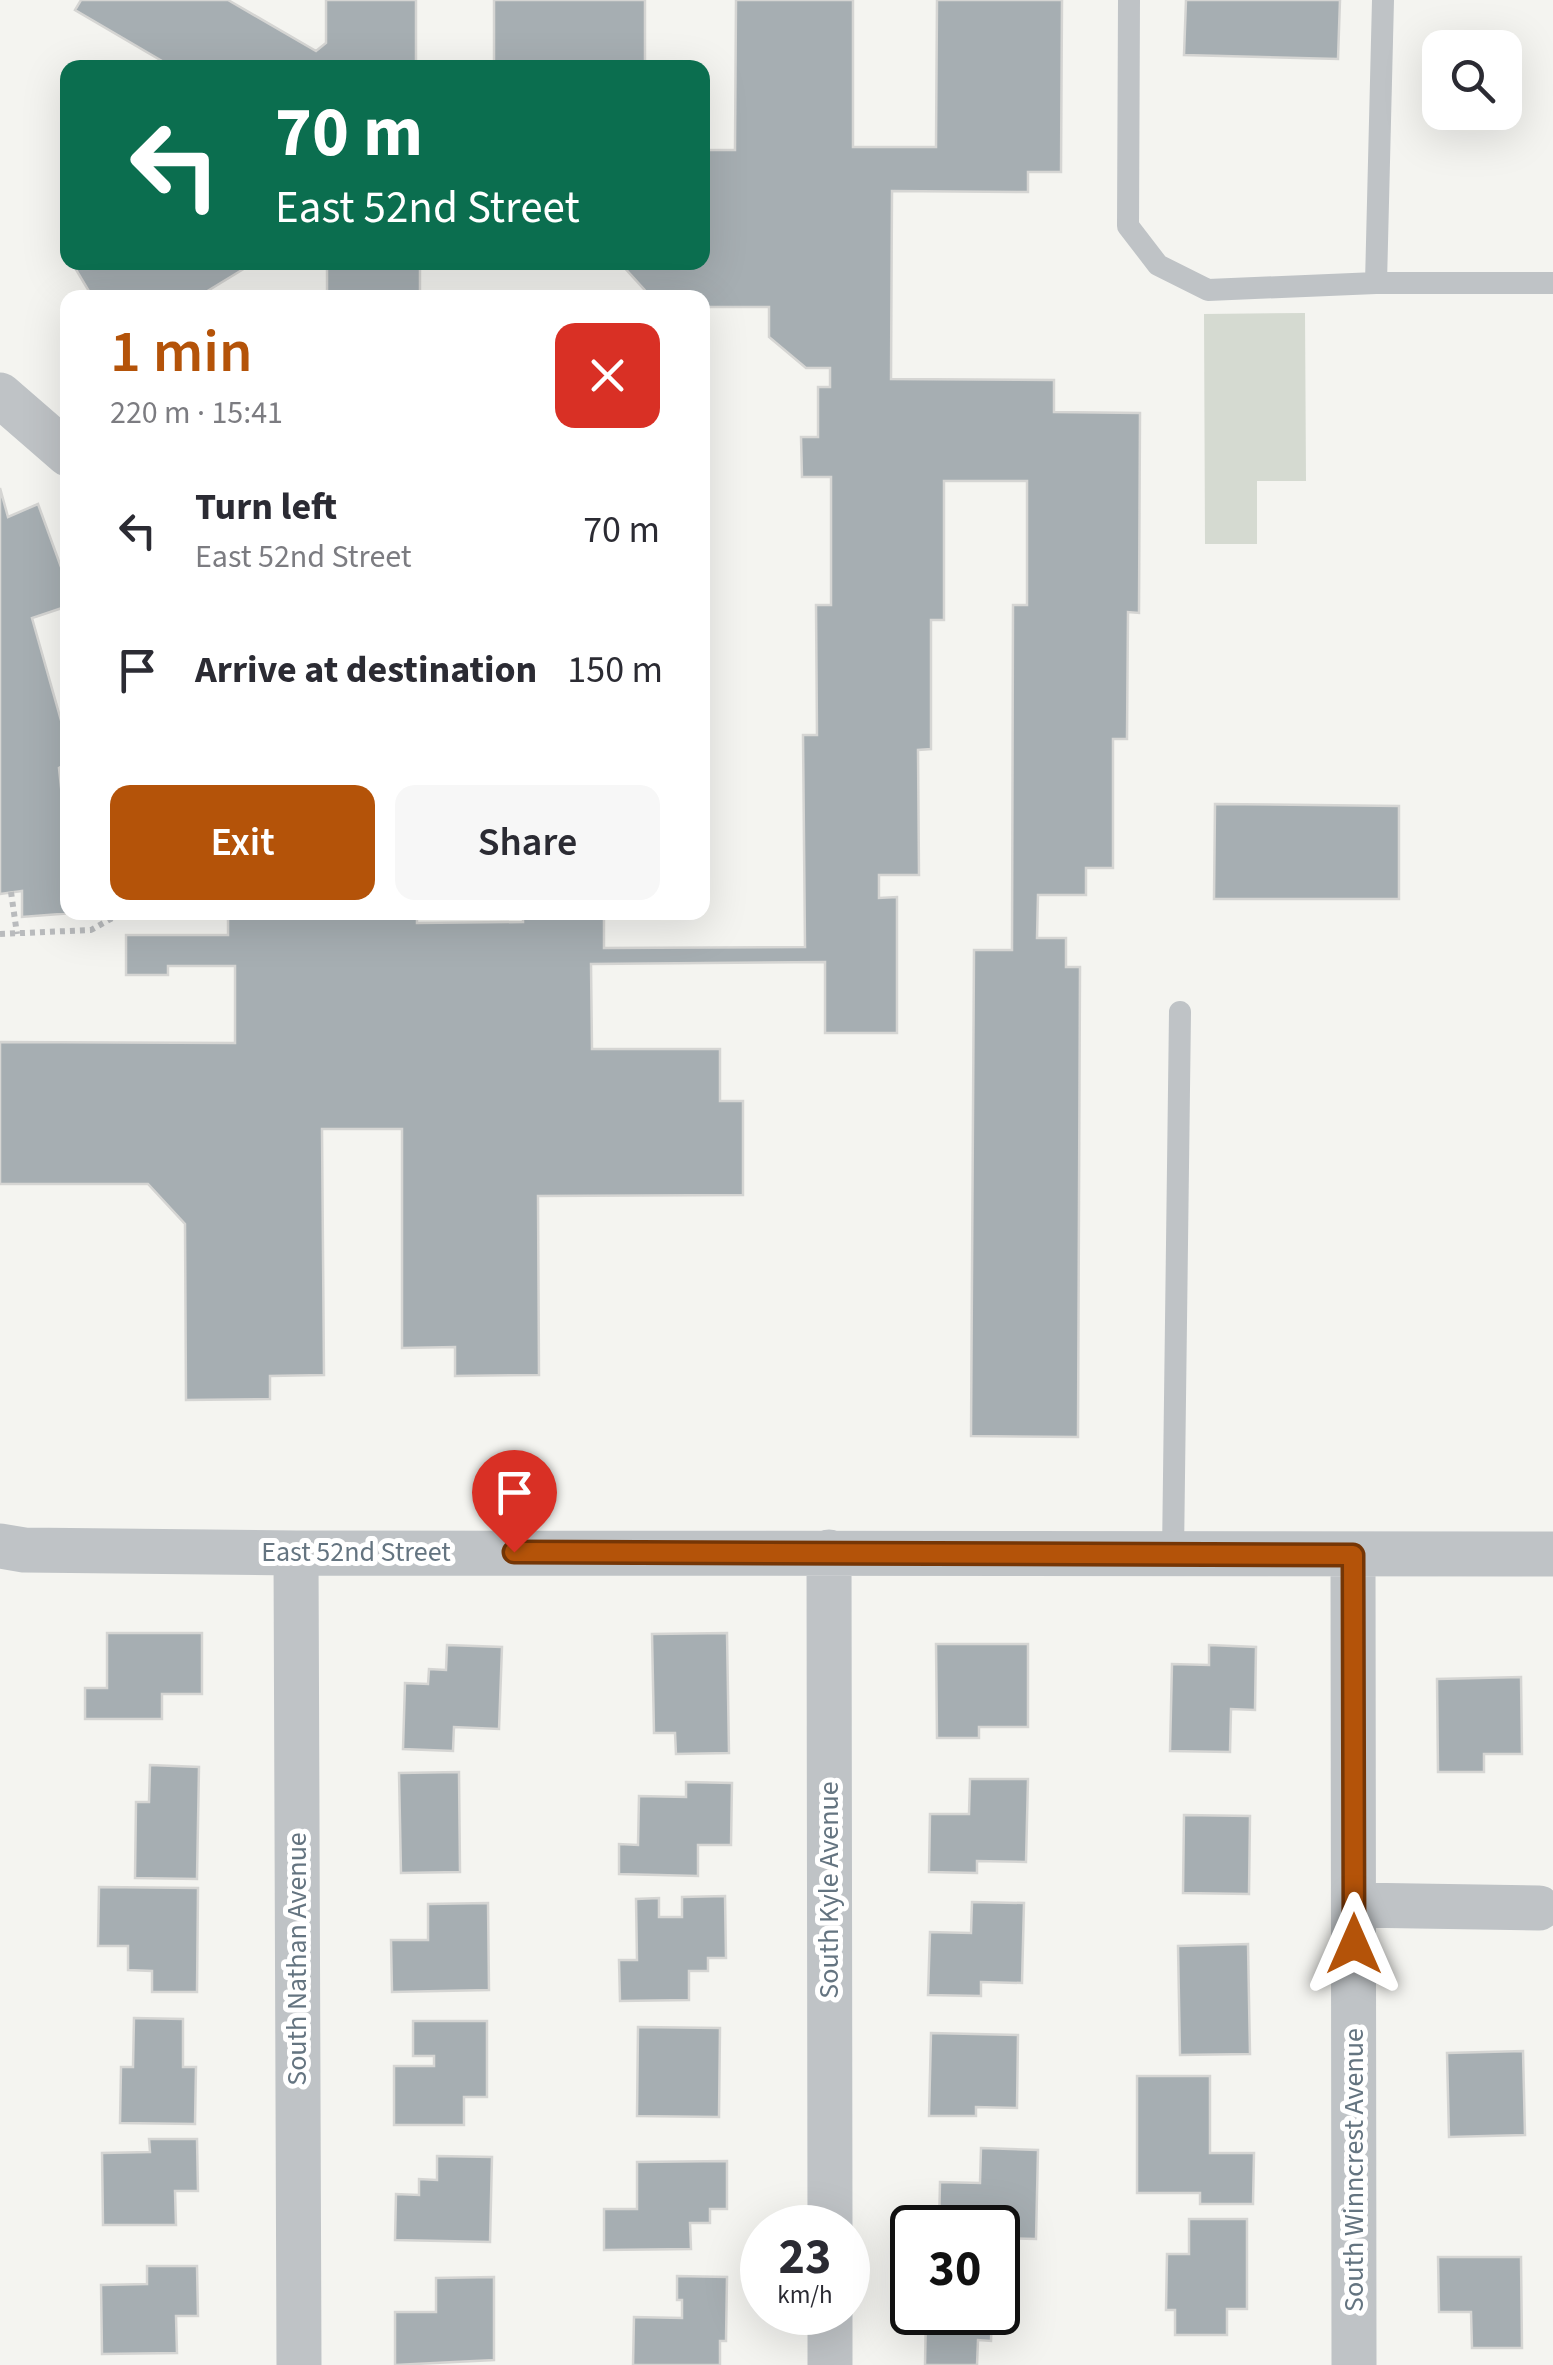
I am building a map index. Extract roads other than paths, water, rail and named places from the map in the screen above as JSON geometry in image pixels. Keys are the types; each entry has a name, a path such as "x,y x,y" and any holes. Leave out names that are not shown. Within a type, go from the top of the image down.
{"street":[{"path":"0,394 60,447"},
{"name":"East 52nd Street","path":"0,1546 24,1550 296,1553 1553,1554"},
{"name":"South Kyle Avenue","path":"829,1552 830,2205"},
{"name":"South Nathan Avenue","path":"296,1553 299,2365"},
{"name":"South Winncrest Avenue","path":"1353,1555 1354,2365"},
{"path":"1354,1905 1539,1908"},
{"path":"830,2335 830,2365"}],"lane":[{"path":"1129,0 1128,226 1158,266 1208,290 1376,283 1553,283"},
{"path":"1376,283 1383,0"},
{"path":"1173,1554 1180,1012"}]}
